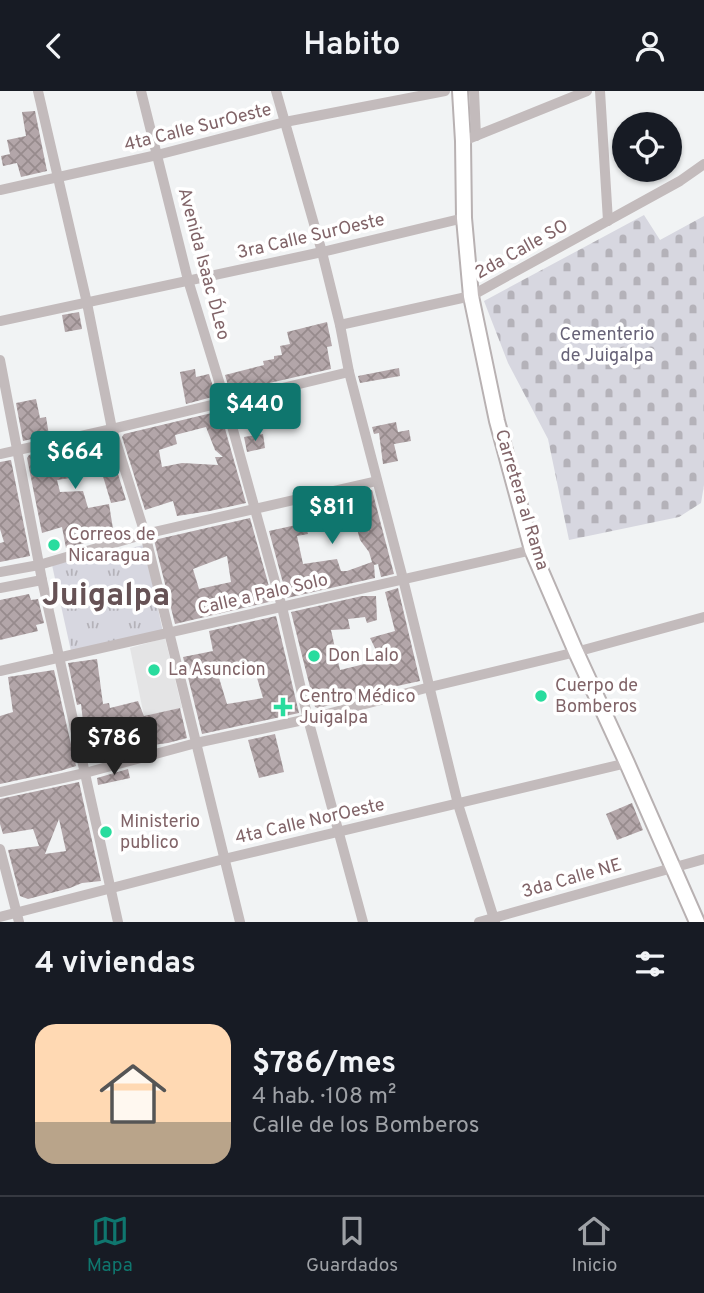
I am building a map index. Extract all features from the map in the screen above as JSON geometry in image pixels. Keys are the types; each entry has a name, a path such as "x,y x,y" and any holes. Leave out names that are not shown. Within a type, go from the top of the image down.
{"highway":[{"name":"Carretera al Rama","path":"460,91 469,138 464,218 471,296 497,421 532,550 697,922"}],"street":[{"path":"38,91 113,429 145,534 240,922"},
{"name":"Avenida Isaac D´Leo","path":"141,91 188,280 225,401 282,607 308,719 363,922"},
{"path":"276,91 322,252 349,372 458,804 494,920"},
{"name":"4ta Calle SurOeste","path":"0,190 157,155 285,122 445,91"},
{"path":"474,91 469,138 587,91"},
{"path":"600,91 608,221"},
{"name":"2da Calle SO","path":"340,325 471,296 680,181 704,164"},
{"name":"3ra Calle SurOeste","path":"0,321 322,252 464,218"},
{"path":"0,360 39,565 118,922"},
{"path":"0,454 349,372"},
{"path":"0,572 39,565 145,534 377,481"},
{"name":"Calle a Palo Solo","path":"0,671 532,550"},
{"path":"0,588 43,580"},
{"path":"0,792 197,743 308,719 704,617"},
{"name":"4ta Calle NorOeste","path":"0,917 18,917 224,859 627,763"},
{"path":"0,849 18,917"},
{"name":"3da Calle NE","path":"479,922 494,920 704,859"}],"shaded area":[{"name":"La Asuncion","path":"165,638 182,708 144,716 130,648"}],"green space":[{"name":"Cementerio de Juigalpa","path":"644,215 660,240 704,216 704,485 701,503 679,517 569,540 548,439 508,363 484,301"},
{"path":"144,545 163,632 71,651 52,565"}],"building":[{"path":"35,111 47,171 21,177 17,163 3,166 1,156 10,154 7,140 26,136 22,112"},
{"path":"79,312 82,329 65,332 62,315"},
{"path":"327,322 332,346 327,347 331,369 230,392 225,375 264,365 263,361 282,355 280,346 290,344 287,332"},
{"path":"399,368 400,376 360,383 358,376"},
{"path":"195,369 196,377 209,374 216,396 186,404 180,372"},
{"path":"284,395 290,423 279,425 273,398"},
{"path":"36,399 40,418 46,417 49,435 23,441 16,403"},
{"path":"220,411 246,503 177,516 173,501 145,510 122,437 124,434","holes":["206,427 215,450 223,457 215,457 218,465 182,463 162,467 159,450 177,444 175,435"]},
{"path":"396,422 398,432 409,430 411,441 394,444 398,461 383,464 379,433 374,434 372,427"},
{"path":"263,434 265,448 247,452 244,437"},
{"path":"107,438 126,500 111,503 102,473 57,480 60,492 83,491 88,508 109,504 114,535 66,548 62,527 42,533 27,458 29,455"},
{"path":"11,460 30,556 0,562 0,543 4,542 0,529 0,462"},
{"path":"372,490 394,574 381,577 378,564 374,565 375,578 287,598 269,531 305,523 301,506","holes":["351,518 352,526 356,525 360,540 369,552 372,562 347,571 341,571 337,559 303,564 297,536 308,534 305,523 328,519 330,527 337,525 336,520"]},
{"path":"250,518 273,601 175,624 154,540","holes":["227,556 231,582 199,589 193,569"]},
{"path":"398,588 420,681 348,701 315,707 291,612 362,596 376,596 377,620 367,623 365,617 348,619 350,629 331,630 340,670 381,660 370,638 395,631 385,592"},
{"path":"29,594 31,600 38,599 44,623 36,625 38,631 0,640 0,600"},
{"path":"276,616 299,713 202,734 183,657 213,651 209,631","holes":["252,661 263,698 227,704 216,668"]},
{"path":"97,659 103,704 109,703 110,708 138,701 144,716 180,708 187,738 137,747 138,750 93,761 86,729 84,730 81,704 77,705 68,663"},
{"path":"54,670 76,766 0,784 0,716 13,712 8,677"},
{"path":"275,734 284,772 259,778 248,740"},
{"path":"128,769 130,778 98,785 97,778"},
{"path":"79,782 101,881 82,883 28,899 20,896 8,850 39,846 33,829 3,834 0,824 0,799","holes":["59,819 66,851 45,854"]},
{"path":"632,803 643,830 617,840 606,814"}],"place":[{"name":"Correos de Nicaragua","path":"54,545"},
{"name":"Don Lalo","path":"314,656"},
{"name":"La Asuncion","path":"154,670"},
{"name":"Cuerpo de Bomberos","path":"541,696"},
{"name":"Centro Médico Juigalpa","path":"283,707"},
{"name":"Ministerio publico","path":"106,832"}],"district":[{"name":"Juigalpa","path":"106,597"}]}
